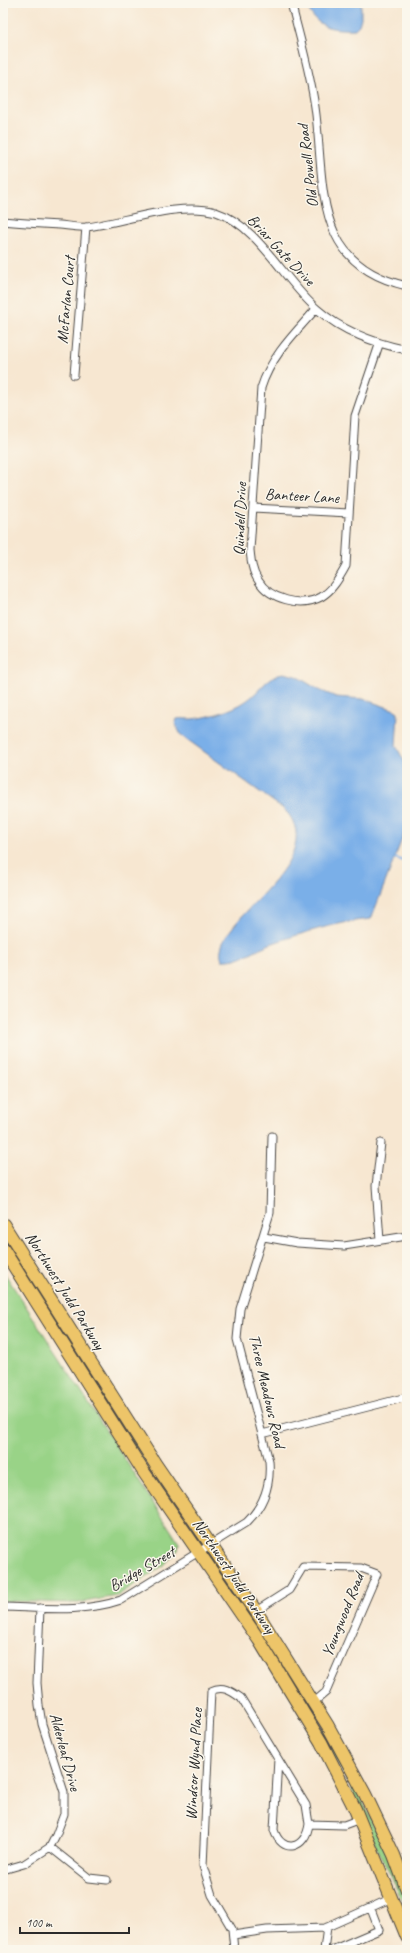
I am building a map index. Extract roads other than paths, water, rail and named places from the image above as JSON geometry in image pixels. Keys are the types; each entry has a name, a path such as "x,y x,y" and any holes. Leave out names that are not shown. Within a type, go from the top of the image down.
{"highway":[{"name":"Northwest Judd Parkway","path":"3,1224 156,1465 256,1611 350,1763 394,1855 407,1890"},
{"name":"Northwest Judd Parkway","path":"3,1249 135,1459 258,1640 321,1742 360,1819 407,1937"}],"street":[{"name":"Old Powell Road","path":"291,3 314,105 323,191 330,224 343,248 358,264 384,279 407,286"},
{"name":"Briar Gate Drive","path":"3,221 86,227 182,209 215,212 233,220 247,232 316,309 334,322 362,338 379,345 407,350"},
{"name":"McFarlan Court","path":"74,375 86,227"},
{"name":"Quindell Drive","path":"316,309 279,352 266,372 261,388 250,550 252,565 258,580 271,593 289,601 307,602 321,597 337,583 346,566 356,416 379,345"},
{"name":"Banteer Lane","path":"253,508 349,513"},
{"name":"Three Meadows Road","path":"198,1552 211,1546 247,1522 253,1516 265,1496 270,1473 269,1461 237,1338 240,1309 264,1237 270,1213 272,1136"},
{"path":"380,1240 376,1186 381,1142"},
{"path":"264,1237 297,1243 344,1246 407,1236"},
{"path":"262,1434 407,1397"},
{"name":"Bridge Street","path":"3,1607 84,1609 104,1606 121,1600 198,1552"},
{"name":"Youngwood Road","path":"256,1611 289,1590 303,1567 361,1568 377,1574 326,1692 313,1703"},
{"name":"Alderleaf Drive","path":"40,1608 37,1683 39,1705 42,1724 64,1792 64,1814 50,1847"},
{"name":"Windsor Wynd Place","path":"233,1935 232,1929 212,1895 203,1866 211,1691 218,1688 224,1688 241,1698 306,1805 309,1824"},
{"path":"278,1759 274,1830 277,1839 285,1845 296,1845 304,1841 308,1833 309,1824 344,1825 360,1819"},
{"path":"3,1870 24,1864 50,1847 90,1878 106,1880"},
{"path":"234,1950 233,1935 267,1930 315,1929 327,1927 392,1898"},
{"path":"332,1950 379,1930 370,1909"},
{"path":"324,1950 327,1927"}],"water":[{"path":"306,3 361,3 361,18 359,25 355,29 338,29 325,26 314,18"},
{"path":"283,673 296,676 319,690 336,697 363,699 398,712 396,746 407,766 407,826 371,919 346,922 322,928 267,945 242,957 222,960 222,945 232,928 282,871 294,850 296,830 285,810 181,735 175,723 177,719 196,719 234,708 251,697 272,677"}],"waterway":[{"path":"395,858 407,862"}]}
